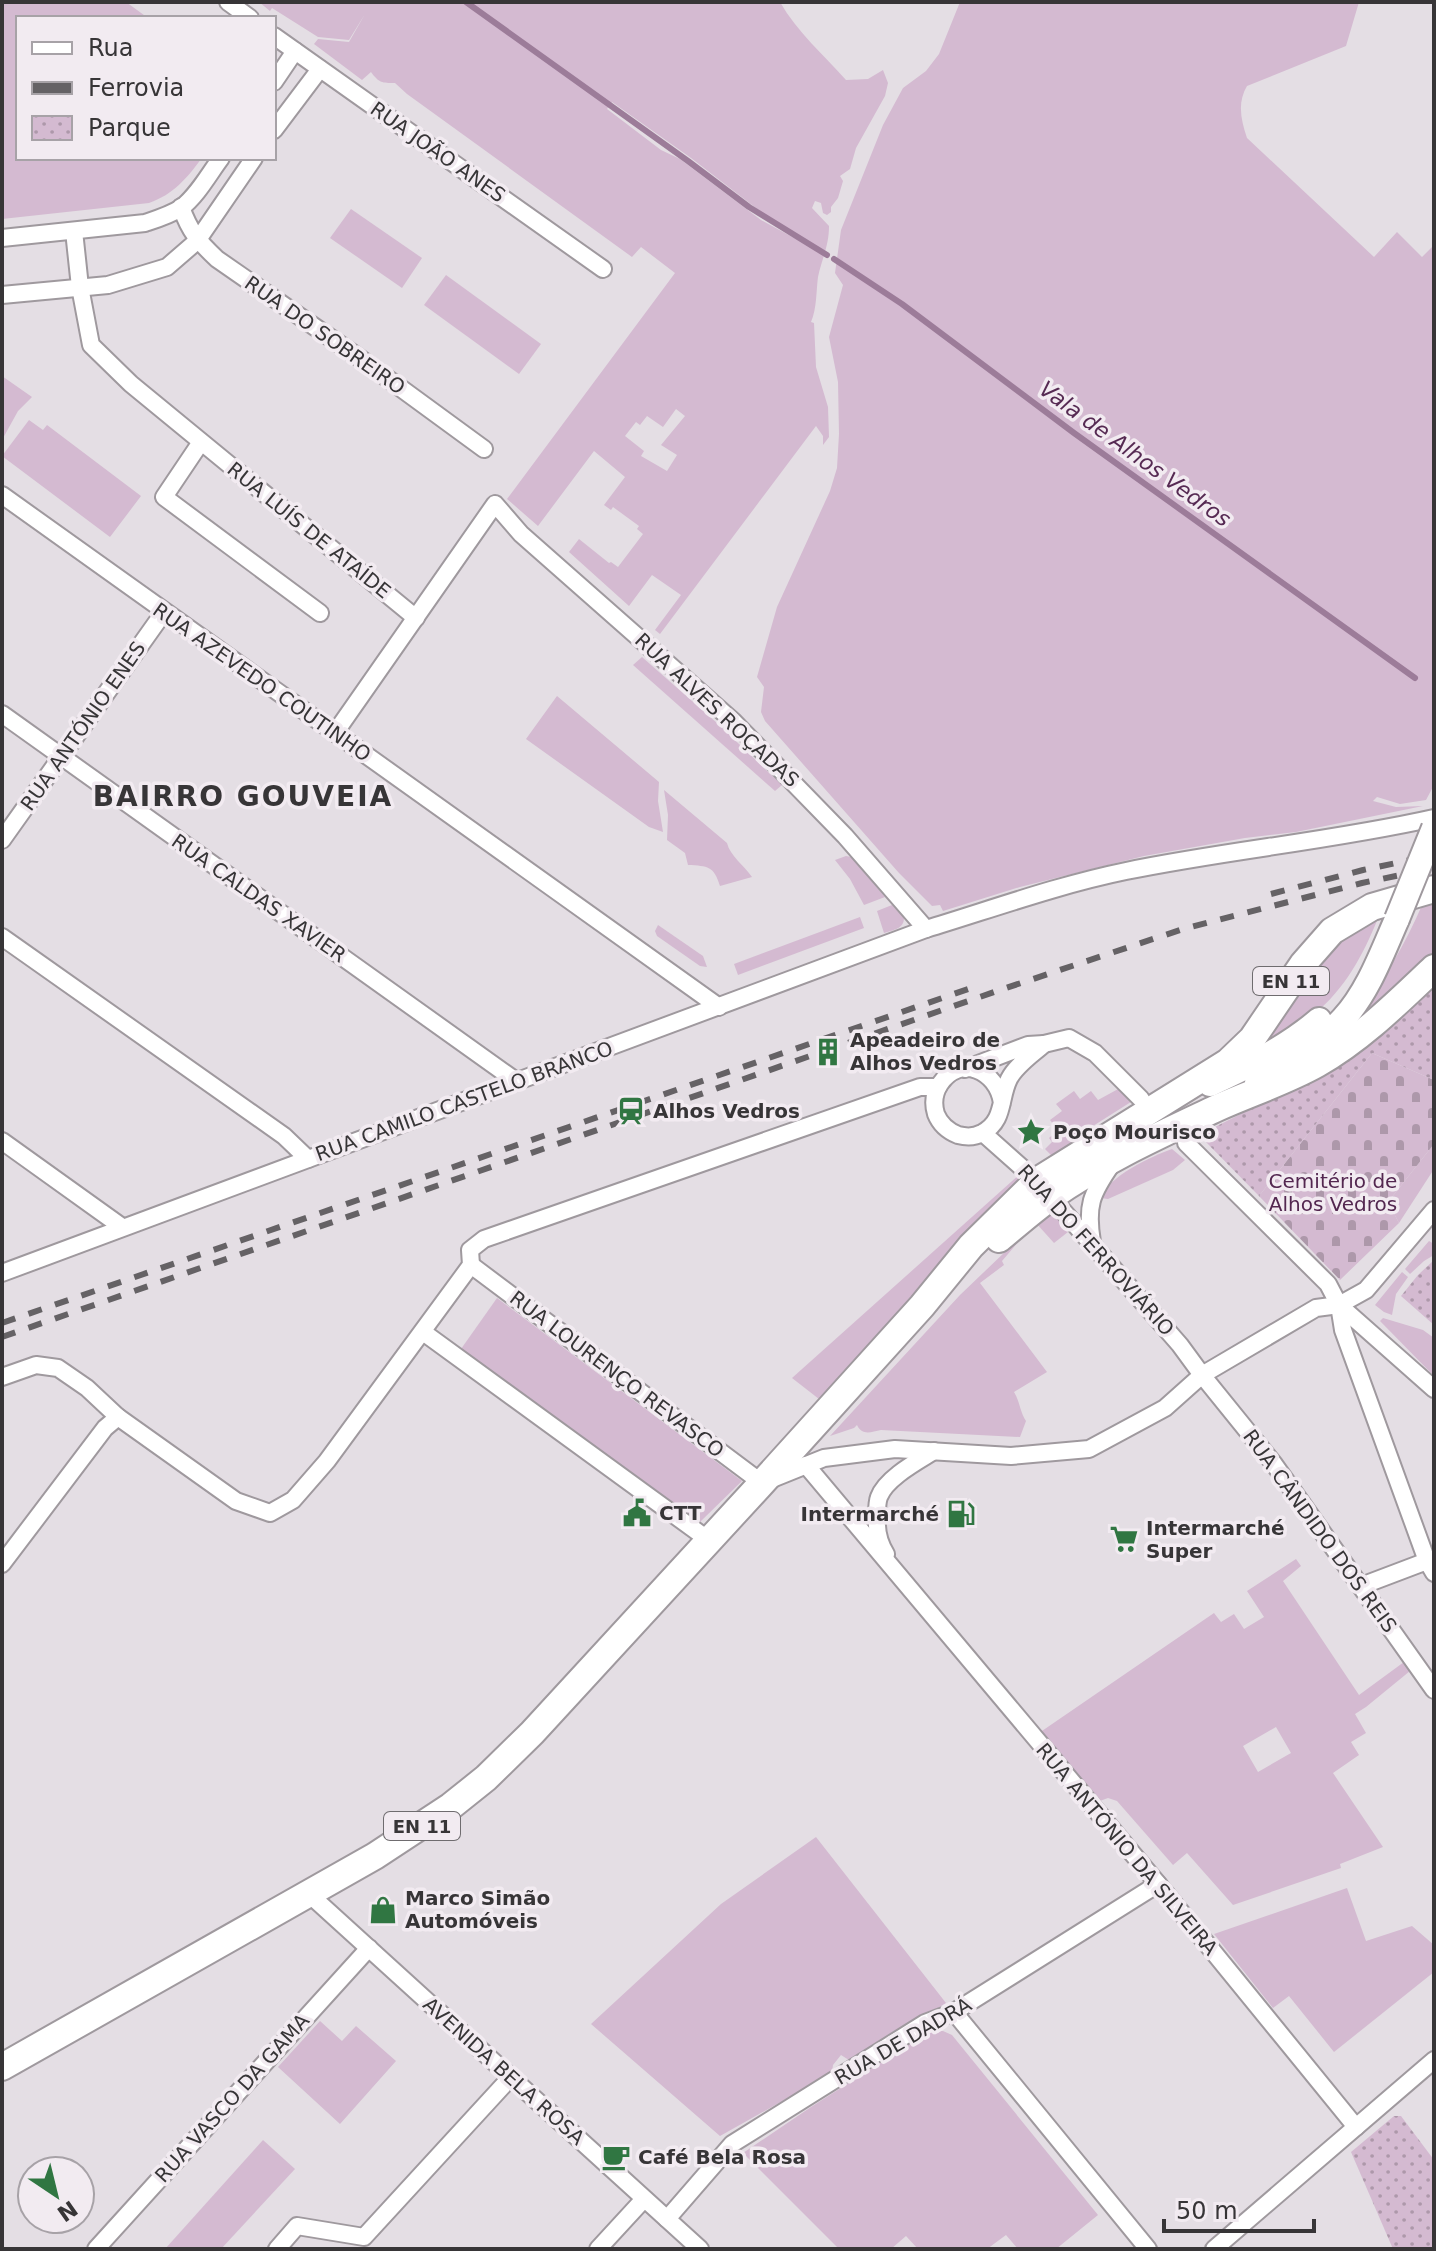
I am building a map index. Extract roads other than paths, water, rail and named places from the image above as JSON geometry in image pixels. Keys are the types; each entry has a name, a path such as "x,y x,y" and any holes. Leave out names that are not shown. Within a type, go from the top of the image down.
{"main road":[{"path":"1220,1107 1302,1055 1345,1017 1362,993 1381,955 1434,828"},
{"name":"EN 11","path":"6,2060 414,1832 486,1778 710,1541 922,1306 983,1252 1044,1189 1154,1099 1228,1062 1252,1039 1303,964 1332,931 1372,907 1434,889"},
{"path":"1154,1099 1211,1084 1301,1035 1340,1002 1381,955"},
{"name":"EN 11","path":"1044,1189 1318,1064 1381,1019 1434,968"}],"street":[{"path":"228,2 247,16"},
{"name":"RUA JOÃO ANES","path":"276,37 603,269"},
{"path":"276,79 295,51"},
{"path":"276,127 320,69"},
{"path":"2,238 145,223 181,207 220,160"},
{"path":"2,295 108,285 167,267 197,241 253,160"},
{"name":"RUA DO SOBREIRO","path":"181,207 197,241 217,259 484,449"},
{"name":"RUA LUÍS DE ATAÍDE","path":"74,231 91,345 131,384 416,618"},
{"path":"201,442 164,497 320,613"},
{"name":"RUA AZEVEDO COUTINHO","path":"2,495 719,1007"},
{"name":"RUA ALVES ROÇADAS","path":"416,618 495,504 521,534 754,741 845,836 926,929"},
{"name":"RUA ANTÓNIO ENES","path":"2,840 164,612"},
{"path":"335,733 416,618"},
{"name":"RUA CALDAS XAVIER","path":"2,714 516,1081"},
{"name":"RUA CAMILO CASTELO BRANCO","path":"2,1273 926,929 1123,871 1299,844 1434,818"},
{"path":"2,937 284,1136 308,1159"},
{"path":"1044,1044 1009,1079 1000,1114 995,1124 983,1133 964,1137 954,1134 938,1119 935,1097 938,1087 954,1072 1028,1045 1069,1038 1095,1053 1154,1099"},
{"path":"965,1069 987,1074 1001,1092 1002,1103"},
{"path":"2,1377 36,1365 58,1368 87,1388 118,1417 236,1501 270,1513 293,1500 327,1461 471,1265 470,1250 484,1239 920,1087 938,1087"},
{"name":"RUA DO FERROVIÁRIO","path":"983,1133 1044,1189 1180,1345 1202,1375"},
{"path":"2,1141 122,1227"},
{"path":"1186,1143 1328,1284 1339,1305 1343,1330 1431,1567 1361,1586"},
{"path":"1092,1244 1088,1218 1092,1197 1117,1156"},
{"path":"762,1483 824,1458 895,1449 1011,1456 1089,1449 1165,1408 1202,1375 1316,1308 1339,1305 1366,1290 1428,1230 1434,1210"},
{"name":"RUA LOURENÇO REVASCO","path":"471,1265 762,1483"},
{"path":"1339,1305 1434,1389"},
{"path":"423,1332 710,1541"},
{"name":"RUA CÂNDIDO DOS REIS","path":"1202,1375 1274,1464 1434,1690"},
{"path":"2,1564 105,1428 118,1417"},
{"name":"RUA ANTÓNIO DA SILVEIRA","path":"896,1573 881,1546 876,1522 879,1497 889,1483 934,1451"},
{"name":"RUA ANTÓNIO DA SILVEIRA","path":"806,1465 1158,1884 1356,2127"},
{"name":"RUA DE DADRÁ","path":"667,2219 732,2144 925,2023 954,2012 1158,1884"},
{"name":"AVENIDA BELA ROSA","path":"308,1893 700,2249"},
{"name":"RUA VASCO DA GAMA","path":"96,2249 369,1948"},
{"path":"954,2012 1148,2249"},
{"path":"1214,2249 1434,2060"},
{"path":"277,2249 297,2226 364,2237 511,2077"},
{"path":"598,2249 644,2199"}],"waterway":[{"name":"Vala de Alhos Vedros","path":"466,2 749,207 827,255"},
{"name":"Vala de Alhos Vedros","path":"834,259 902,304 1074,433 1415,678"}],"railway":[{"path":"1271,894 1434,855"},
{"path":"2,1337 1183,929 1362,883 1434,868"},
{"path":"2,1323 977,986"}],"place":[{"name":"Apeadeiro de Alhos Vedros","path":"828,1052"},
{"name":"Alhos Vedros","path":"631,1111"},
{"name":"Poço Mourisco","path":"1031,1132"},
{"name":"CTT","path":"637,1513"},
{"name":"Intermarché","path":"961,1514"},
{"name":"Intermarché Super","path":"1124,1539"},
{"name":"Marco Simão Automóveis","path":"383,1910"},
{"name":"Café Bela Rosa","path":"616,2157"}],"district":[{"name":"BAIRRO GOUVEIA","path":"243,796"}],"park label":[{"name":"Cemitério de Alhos Vedros","path":"1333,1192"}]}
